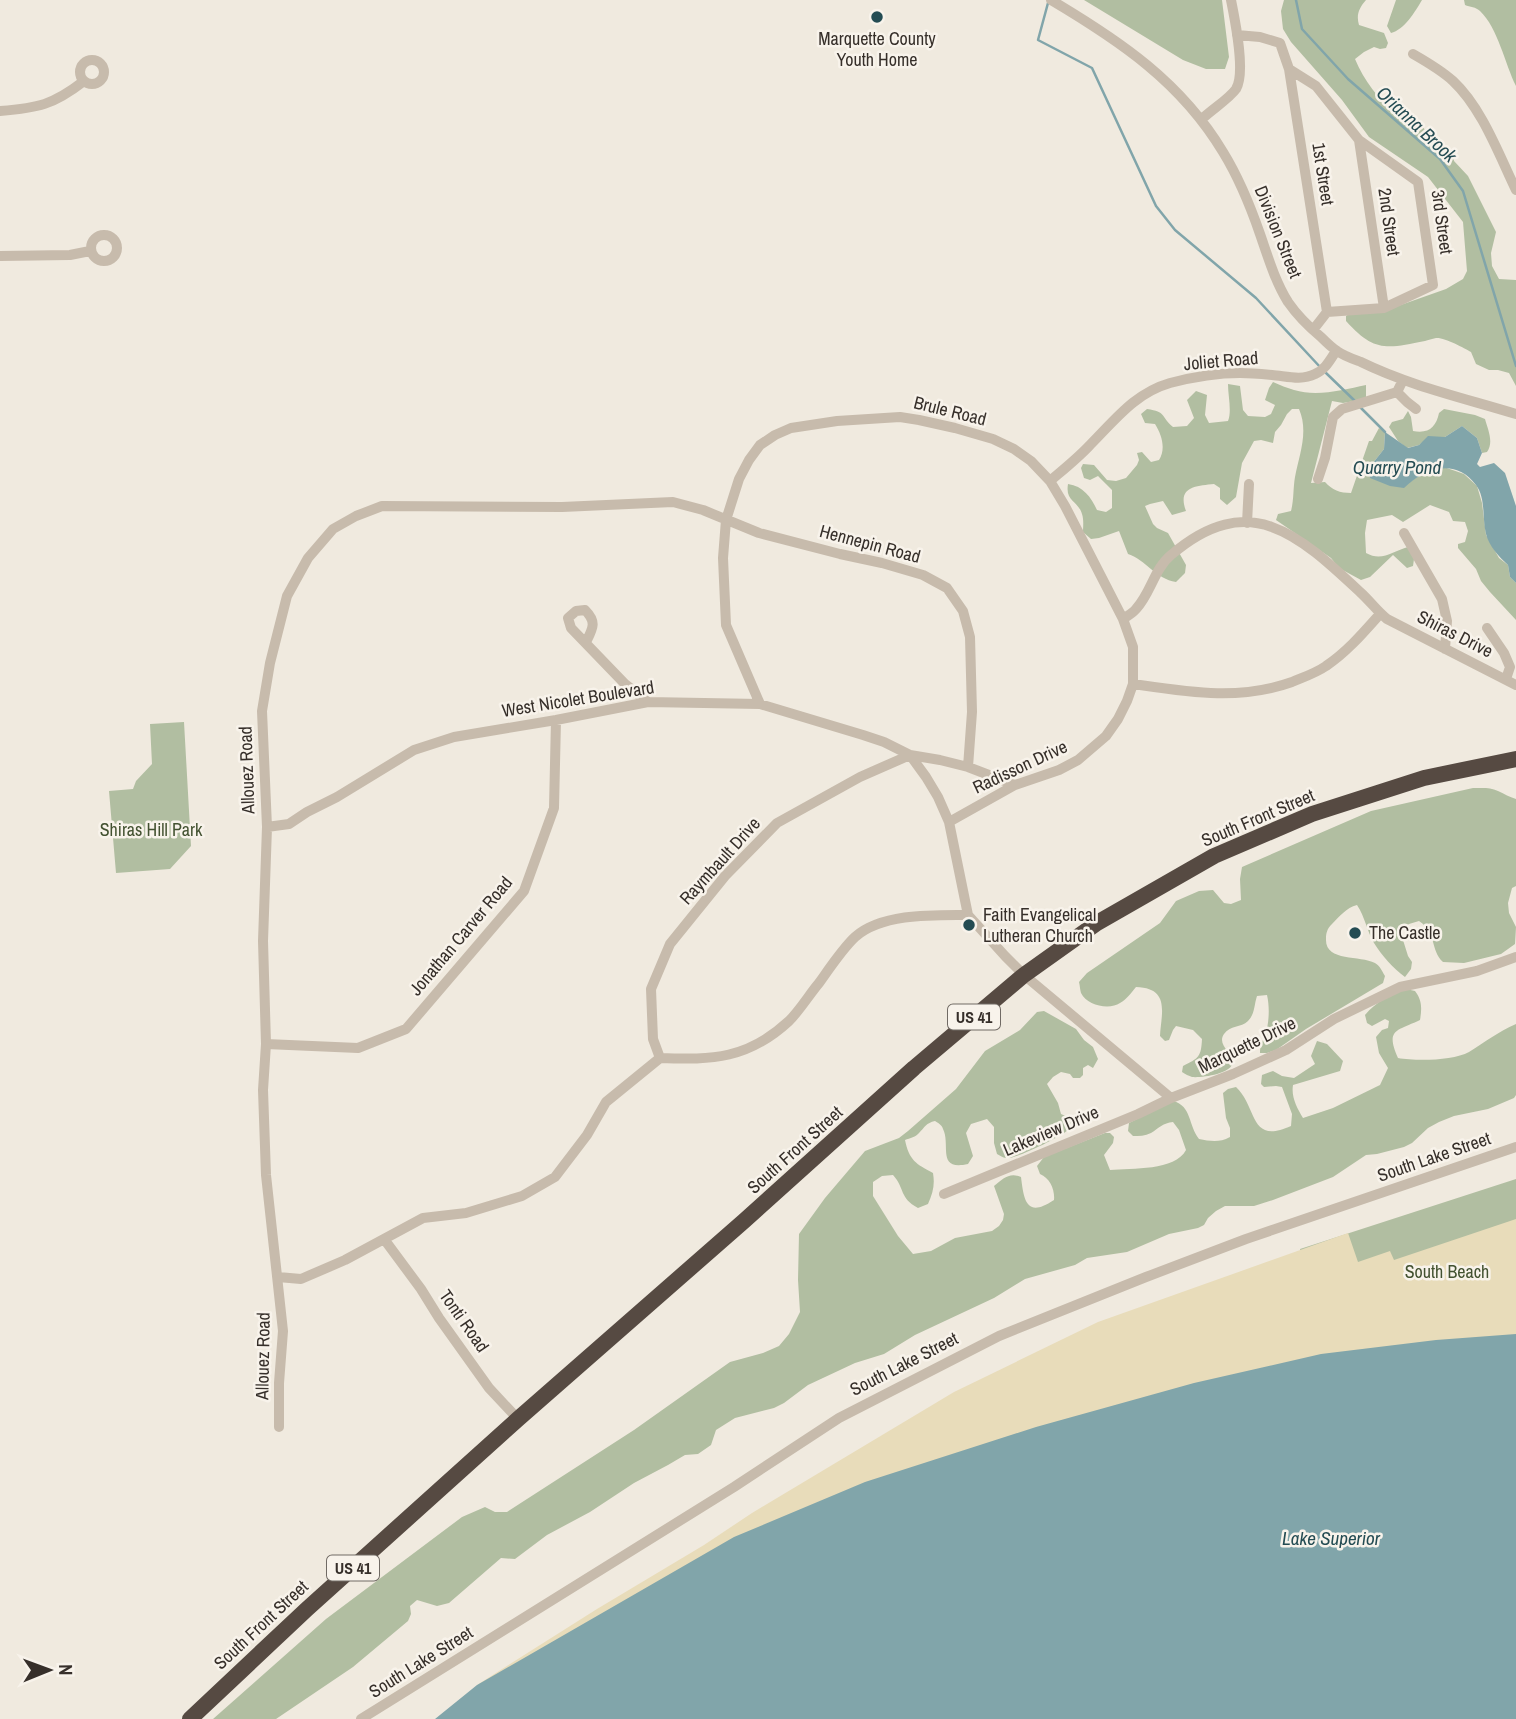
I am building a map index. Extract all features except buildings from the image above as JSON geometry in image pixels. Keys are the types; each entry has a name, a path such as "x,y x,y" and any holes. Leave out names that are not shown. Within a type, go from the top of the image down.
{"highway":[{"name":"South Front Street","path":"190,1719 307,1609 518,1419 1024,975 1097,923 1214,856 1312,814 1399,786 1424,778 1516,759"}],"street":[{"name":"Division Street","path":"1051,0 1131,51 1180,94 1202,119 1236,175 1276,278 1289,302 1312,330 1336,351 1403,380 1516,414"},
{"path":"1202,119 1235,90 1240,78 1231,0"},
{"name":"1st Street","path":"1237,35 1261,37 1279,43 1289,69 1327,312"},
{"path":"1413,54 1453,81 1475,106 1516,190"},
{"path":"1289,69 1316,86 1359,141"},
{"path":"0,111 29,109 48,103 63,97 84,81"},
{"name":"3rd Street","path":"1359,141 1418,182 1420,195 1433,285 1384,308"},
{"name":"2nd Street","path":"1359,141 1384,308"},
{"path":"0,256 70,255 90,251"},
{"path":"1312,330 1327,312 1384,308"},
{"name":"Joliet Road","path":"1050,481 1088,448 1129,405 1155,389 1169,383 1204,376 1237,373 1301,378 1313,376 1322,370 1336,351"},
{"path":"1318,479 1333,416 1342,409 1397,392 1403,380"},
{"path":"1397,392 1416,409"},
{"name":"Brule Road","path":"760,704 726,625 723,558 726,520 739,479 749,460 760,446 791,428 837,421 900,417 919,419 993,439 1014,449 1031,461 1050,481 1123,618"},
{"path":"1247,523 1249,484"},
{"name":"Allouez Road","path":"279,1427 283,1331 266,1175 263,1090 266,1044 263,941 267,827 262,711 286,596 308,558 333,529 382,506 562,507 673,502 726,520"},
{"name":"Hennepin Road","path":"726,520 759,533 923,575 947,588 963,611 970,637 972,712 968,767"},
{"path":"1123,618 1135,610 1167,558 1215,527 1227,523 1268,524 1284,531 1301,542 1362,594 1380,614 1326,666 1311,675 1272,688 1218,694 1133,684"},
{"path":"1404,533 1443,599 1447,621 1445,649"},
{"name":"Shiras Drive","path":"1380,614 1511,682"},
{"name":"Radisson Drive","path":"949,822 1014,785 1059,770 1078,760 1105,736 1118,719 1133,684 1133,647 1123,618"},
{"path":"1487,628 1504,653 1510,667 1511,682"},
{"path":"586,642 625,684 648,702"},
{"name":"West Nicolet Boulevard","path":"267,827 289,824 414,750 454,737 648,702 760,704 884,742 910,755 968,767 1014,785"},
{"name":"Jonathan Carver Road","path":"266,1044 358,1048 406,1029 524,891 554,808 556,720"},
{"path":"910,755 932,787 949,822 968,915 1024,975 1171,1098"},
{"name":"Raymbault Drive","path":"660,1058 653,1039 651,989 670,944 725,876 777,823 860,777 910,755"},
{"path":"278,1277 301,1279 324,1270 423,1218 466,1213 522,1196 555,1177 587,1135 606,1102 660,1058 699,1059 734,1054 755,1046 790,1020 855,936 873,926 904,917 968,915"},
{"name":"Marquette Drive","path":"1171,1098 1286,1050 1334,1019 1400,987 1478,971 1516,957"},
{"name":"Lakeview Drive","path":"944,1194 1171,1098"},
{"name":"South Lake Street","path":"361,1719 734,1487 839,1418 999,1336 1146,1276 1246,1239 1516,1147"},
{"name":"Tonti Road","path":"384,1240 489,1388 518,1419"}],"green space":[{"path":"1084,0 1222,0 1229,57 1225,69 1206,69 1183,60"},
{"path":"1284,0 1366,0 1359,12 1359,25 1384,33 1388,43 1386,48 1374,47 1355,59 1359,67 1372,89 1394,115 1404,115 1417,120 1438,146 1453,152 1454,161 1468,176 1496,232 1491,253 1492,266 1499,279 1516,280 1516,386 1509,373 1489,370 1476,364 1471,352 1449,341 1436,338 1400,346 1381,346 1365,338 1346,321 1346,316 1352,312 1378,313 1446,289 1463,279 1467,271 1463,222 1428,177 1369,137 1342,100 1291,42 1283,29 1281,11"},
{"path":"1396,0 1422,0 1405,24 1391,33 1387,26"},
{"path":"1464,0 1516,0 1516,86 1492,27 1480,11 1465,5"},
{"path":"1273,382 1312,393 1366,385 1366,399 1343,403 1332,401 1311,483 1325,482 1336,490 1351,493 1369,441 1372,441 1379,428 1385,432 1384,449 1369,468 1410,482 1423,473 1444,467 1464,474 1477,486 1486,535 1499,558 1508,565 1510,577 1516,583 1516,620 1481,581 1476,569 1458,548 1458,544 1465,542 1468,531 1465,522 1453,521 1449,512 1430,505 1403,522 1392,515 1367,520 1366,553 1382,556 1408,547 1414,559 1413,566 1407,568 1393,555 1370,577 1361,580 1339,568 1331,558 1276,520 1278,514 1291,511 1292,507 1303,435 1299,409 1292,409 1287,414 1275,432 1273,443 1254,441 1242,463 1236,497 1227,505 1220,499 1220,488 1214,484 1194,487 1186,492 1186,511 1172,515 1163,501 1145,506 1153,524 1168,533 1186,565 1185,573 1176,582 1163,577 1128,554 1119,531 1091,539 1083,532 1082,514 1068,494 1068,484 1086,493 1097,510 1106,512 1112,508 1112,490 1098,476 1090,480 1084,478 1081,468 1083,464 1094,465 1107,480 1116,481 1126,478 1137,465 1137,453 1142,452 1151,462 1159,460 1163,447 1161,437 1155,424 1145,423 1141,414 1147,409 1161,413 1173,427 1187,426 1194,418 1187,400 1196,391 1207,395 1205,415 1209,423 1228,421 1228,384 1240,386 1243,410 1248,416 1265,417 1271,414 1275,405 1265,400"},
{"path":"1444,409 1485,419 1490,440 1487,452 1482,453 1477,438 1462,426 1445,437 1429,437 1419,445 1407,448 1398,441 1389,427 1392,422 1403,419 1408,411 1413,431 1427,430 1434,426 1439,413"},
{"name":"Shiras Hill Park","path":"184,722 191,846 170,869 116,873 109,791 133,789 136,781 152,764 150,724"},
{"path":"1473,788 1492,789 1516,799 1516,886 1512,888 1508,903 1509,913 1516,927 1515,944 1501,954 1464,963 1443,962 1436,952 1429,930 1419,921 1402,929 1403,940 1412,962 1405,977 1381,953 1360,910 1357,905 1353,906 1329,928 1326,935 1327,946 1337,955 1375,963 1385,976 1383,983 1267,1053 1260,1053 1267,1026 1268,1000 1267,995 1257,996 1250,1018 1226,1031 1222,1038 1231,1056 1230,1067 1221,1073 1202,1077 1192,1077 1182,1072 1183,1066 1198,1056 1202,1039 1193,1030 1176,1026 1169,1040 1165,1041 1160,1036 1162,1004 1155,992 1136,987 1120,1003 1105,1006 1093,1004 1081,993 1079,982 1087,973 1160,923 1176,901 1199,891 1213,890 1224,903 1231,904 1241,900 1242,867 1371,811"},
{"path":"1406,989 1417,994 1421,1004 1421,1016 1420,1020 1400,1029 1393,1036 1398,1058 1434,1060 1462,1055 1516,1024 1514,1098 1488,1109 1439,1122 1404,1147 1366,1155 1333,1177 1273,1200 1254,1206 1225,1206 1198,1228 1169,1234 1127,1252 1087,1258 1075,1265 1025,1279 994,1298 915,1335 884,1354 855,1363 808,1385 774,1408 735,1418 716,1430 711,1445 698,1454 685,1455 634,1483 590,1512 547,1535 515,1559 501,1558 449,1603 437,1606 417,1600 410,1606 408,1621 353,1667 276,1719 213,1719 326,1619 462,1517 485,1507 495,1512 507,1512 634,1430 730,1362 779,1346 789,1334 800,1312 799,1234 825,1198 865,1151 899,1138 908,1131 956,1089 985,1051 1020,1030 1037,1012 1044,1011 1076,1029 1093,1047 1098,1059 1093,1068 1088,1065 1083,1068 1080,1078 1073,1078 1070,1074 1061,1072 1047,1084 1061,1114 1070,1118 1070,1127 1058,1137 1020,1155 1007,1158 997,1154 994,1127 987,1119 971,1124 966,1133 973,1156 968,1164 958,1165 948,1160 943,1129 935,1121 916,1136 905,1140 914,1161 933,1173 933,1189 928,1204 918,1208 912,1204 893,1175 882,1176 873,1182 873,1196 898,1236 913,1254 931,1251 955,1238 992,1231 999,1226 1004,1214 994,1186 1006,1177 1021,1177 1026,1200 1032,1207 1038,1208 1054,1200 1051,1185 1047,1178 1040,1174 1037,1166 1044,1157 1105,1133 1114,1137 1104,1155 1110,1170 1152,1167 1173,1162 1186,1150 1173,1122 1144,1135 1133,1136 1128,1131 1129,1123 1173,1101 1184,1107 1199,1139 1218,1141 1230,1137 1223,1093 1236,1087 1261,1128 1277,1131 1291,1126 1292,1114 1282,1087 1264,1087 1261,1084 1262,1075 1273,1071 1294,1078 1315,1064 1311,1056 1317,1041 1327,1044 1343,1061 1340,1071 1293,1085 1294,1098 1303,1118 1333,1108 1380,1085 1388,1068 1379,1053 1376,1037 1388,1028 1389,1021 1385,1019 1372,1026 1367,1023 1365,1015 1384,999"},
{"name":"South Beach","path":"1516,1179 1516,1334 1321,1354 1300,1249"}],"sand":[{"path":"1516,1219 1516,1462 477,1685 752,1513 954,1392 1098,1322 1348,1233 1358,1262 1390,1251 1394,1260"}],"water":[{"name":"Quarry Pond","path":"1462,426 1477,438 1482,453 1477,464 1480,467 1494,463 1505,473 1516,506 1516,583 1510,577 1508,565 1487,538 1481,496 1468,476 1450,468 1440,468 1421,475 1404,488 1370,478 1369,468 1384,449 1385,432 1408,448 1419,445 1428,436 1445,437"},
{"name":"Lake Superior","path":"1516,1334 1516,1719 435,1719 477,1685 734,1537 865,1482 1036,1427 1194,1383 1321,1354 1436,1340"}],"waterway":[{"name":"Orianna Brook","path":"1296,0 1302,29 1348,79 1440,159 1463,191 1516,366"},
{"path":"1048,3 1038,40 1092,68 1156,206 1175,230 1256,298 1321,368"},
{"path":"1326,373 1356,402"},
{"path":"1360,407 1385,432"}],"place":[{"name":"Marquette County Youth Home","path":"877,17"},
{"name":"Faith Evangelical Lutheran Church","path":"969,925"},
{"name":"The Castle","path":"1355,933"}]}
